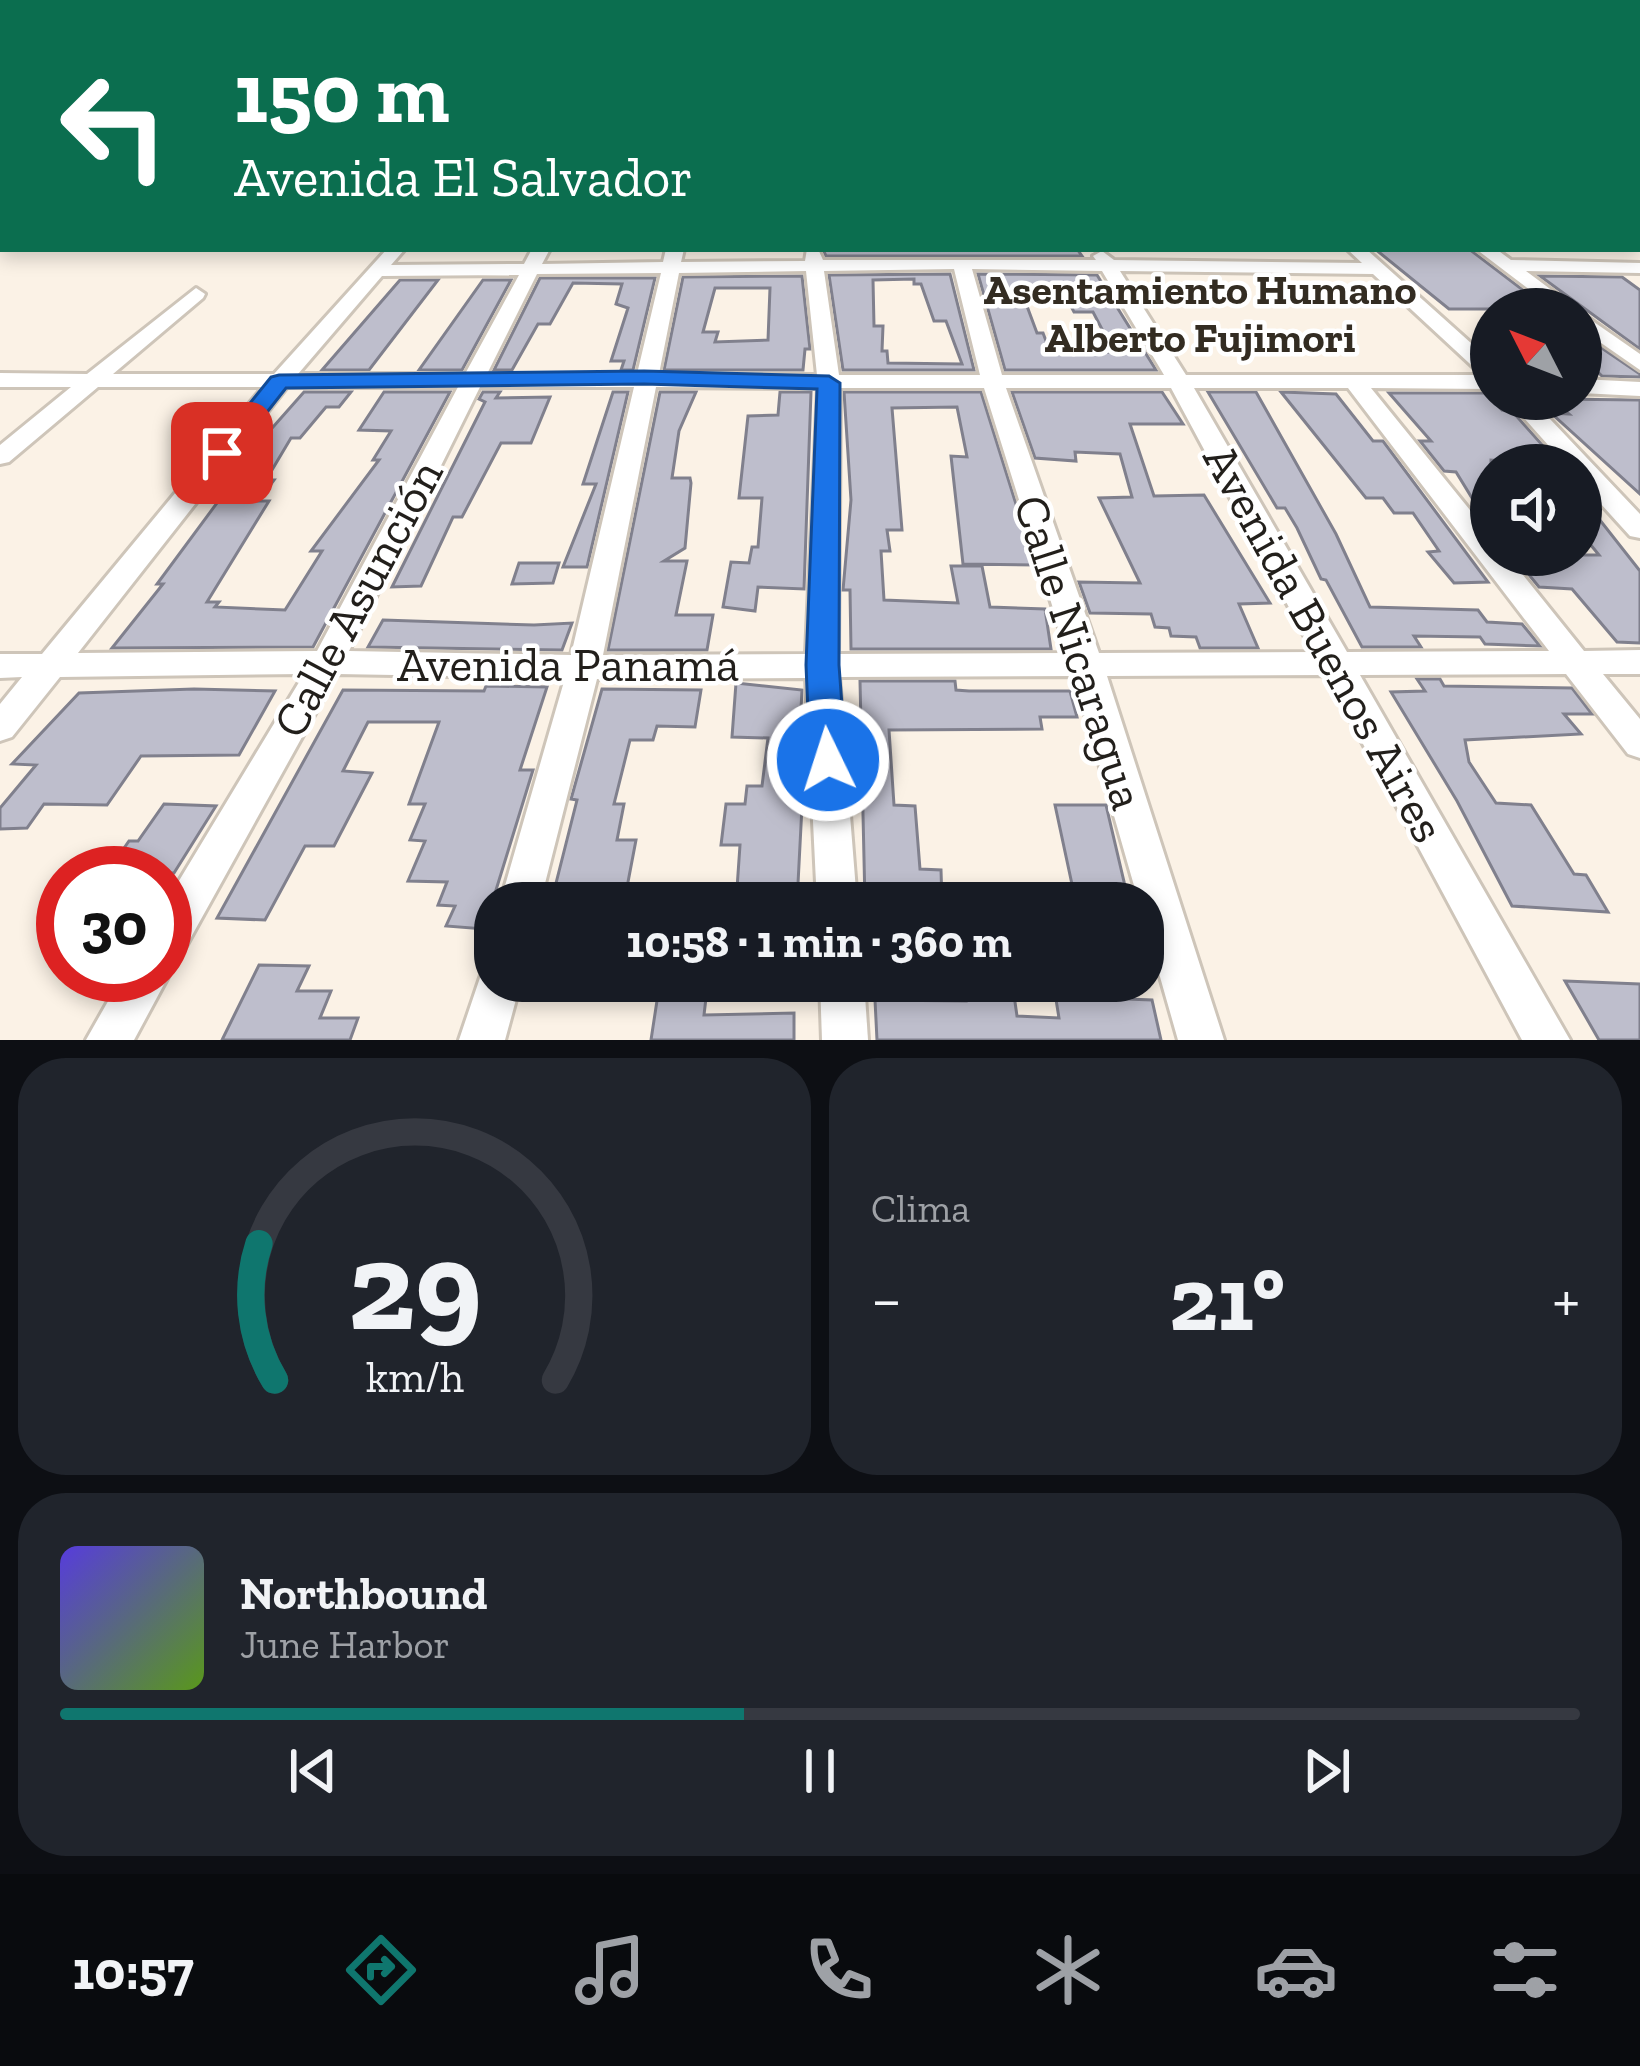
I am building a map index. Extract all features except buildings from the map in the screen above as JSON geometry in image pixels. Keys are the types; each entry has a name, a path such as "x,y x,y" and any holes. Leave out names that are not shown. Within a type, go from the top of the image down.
{"street":[{"path":"0,728 279,382 392,252"},
{"path":"1229,252 1241,266"},
{"path":"1360,252 1470,353"},
{"path":"1489,252 1537,288"},
{"path":"374,271 536,259 813,258 962,264 1103,257 1380,269"},
{"name":"Avenida Buenos Aires","path":"1103,257 1178,380 1546,1040"},
{"path":"813,258 829,383 822,665 836,882"},
{"name":"Calle Asunción","path":"192,896 327,662 536,259"},
{"path":"526,882 584,668 672,259"},
{"name":"Calle Nicaragua","path":"962,264 992,382 1087,665 1201,1040"},
{"path":"1506,266 1640,268"},
{"path":"0,457 196,294"},
{"path":"1602,334 1640,364"},
{"path":"1607,338 1640,338"},
{"path":"1352,379 1640,744"},
{"path":"0,380 1470,382"},
{"path":"1602,387 1640,389"},
{"path":"1537,420 1560,444"},
{"path":"1602,489 1640,530"},
{"name":"Avenida Panamá","path":"0,666 1640,662"},
{"path":"109,1040 131,1002"},
{"path":"482,1040 493,1002"},
{"path":"843,1002 845,1040"}],"district":[{"name":"Asentamiento Humano Alberto Fujimori","path":"1200,313"}],"route":[{"path":"222,453 279,382 644,378 829,383 822,665 828,760"}]}
